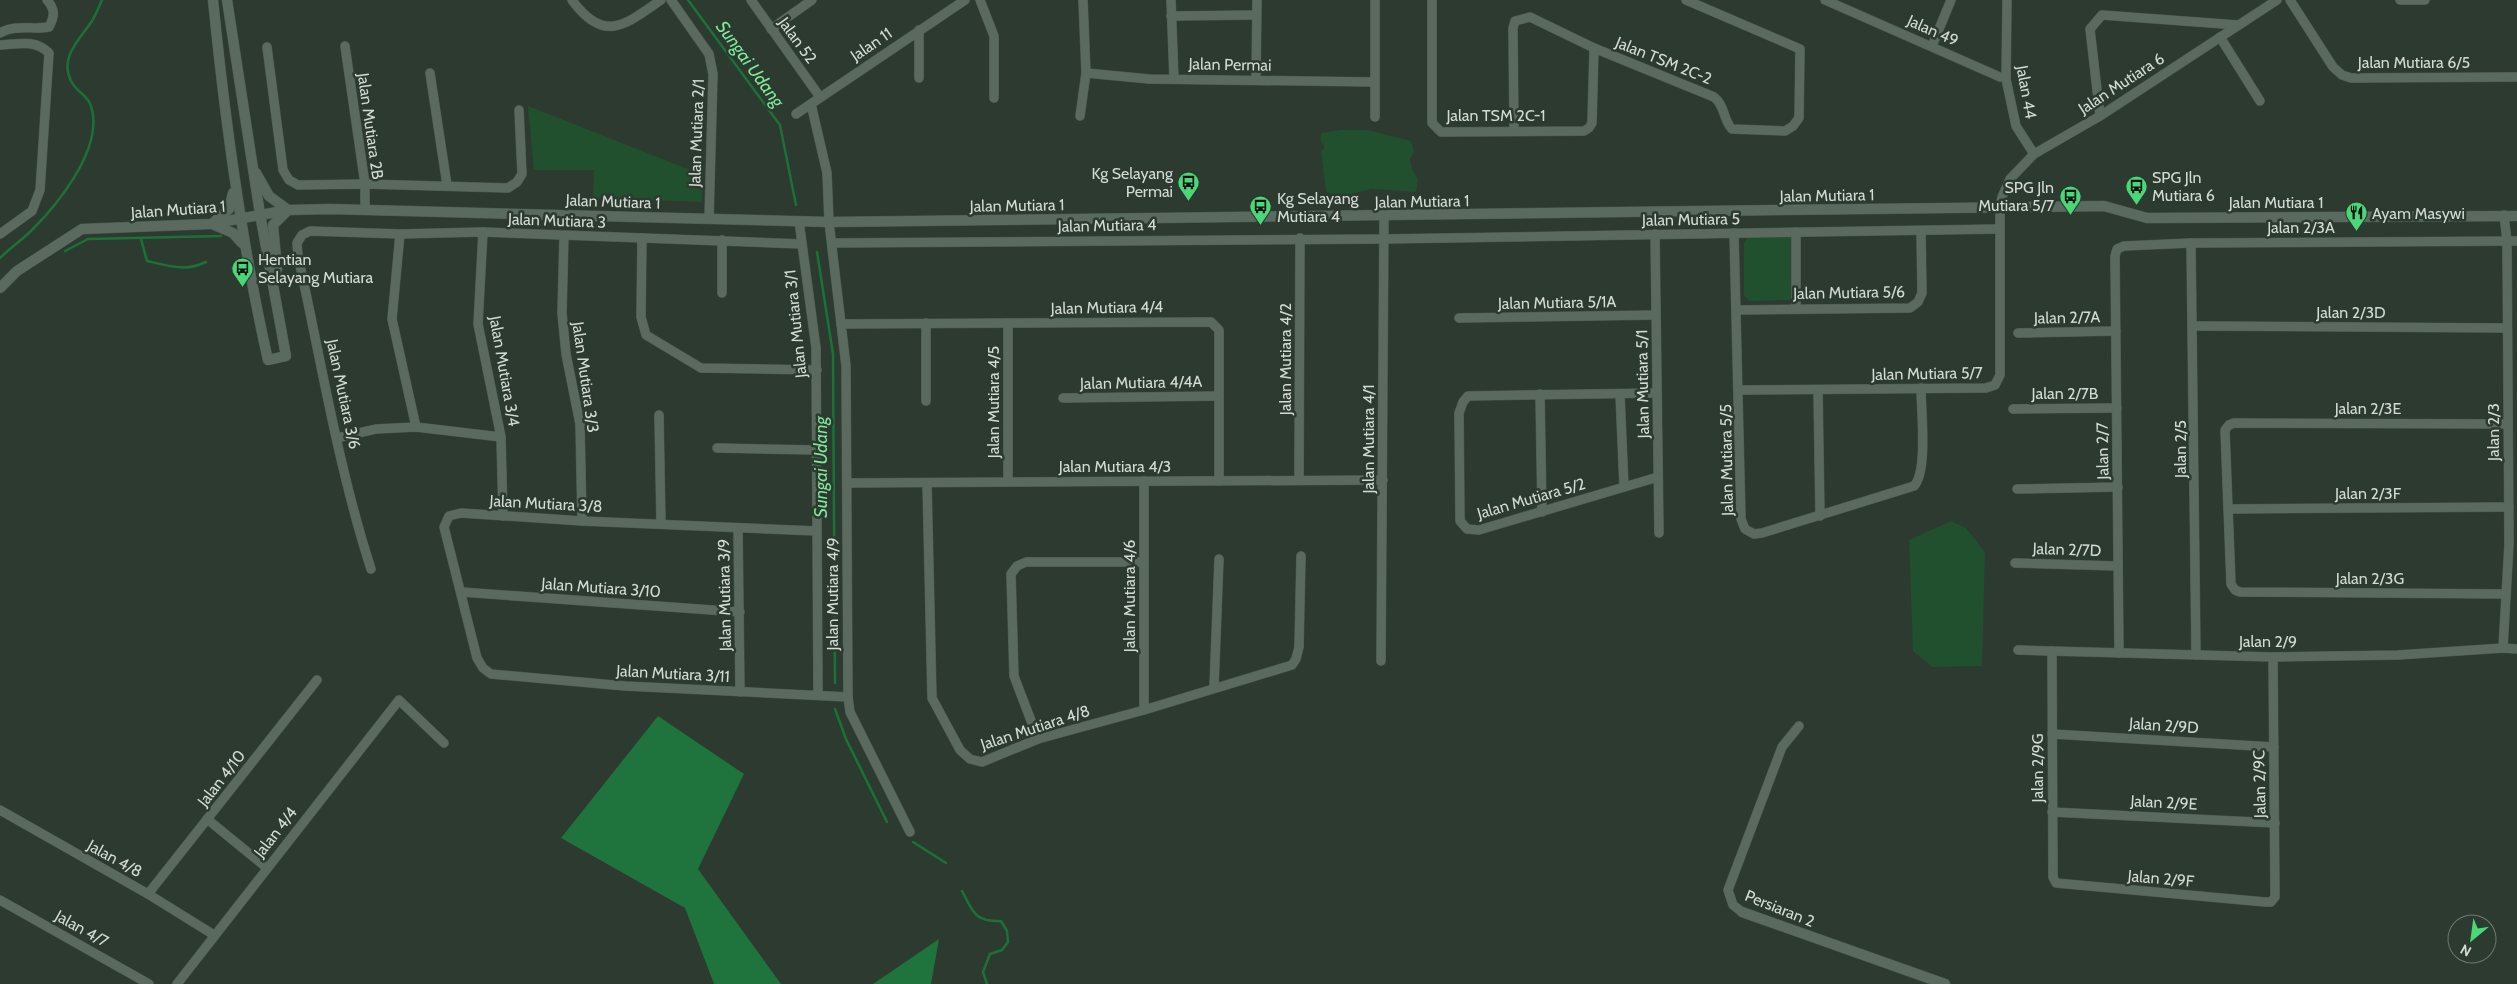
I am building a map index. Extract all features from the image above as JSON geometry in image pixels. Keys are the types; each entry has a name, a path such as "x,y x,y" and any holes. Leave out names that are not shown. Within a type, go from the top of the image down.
{"street":[{"path":"0,34 9,28 36,30 49,27 55,17 52,6 47,0"},
{"path":"213,0 234,187 268,360 286,356 260,214 227,0"},
{"path":"572,0 586,18 601,25 616,26 631,21 661,0"},
{"name":"Jalan Mutiara 2/1","path":"671,0 709,54 713,74 709,219"},
{"name":"Jalan 52","path":"751,0 820,97"},
{"path":"771,28 812,0"},
{"name":"Jalan 11","path":"796,114 965,0"},
{"path":"980,0 994,36 994,98"},
{"path":"1080,116 1086,73 1083,0"},
{"path":"1172,0 1174,79"},
{"path":"1256,79 1257,0"},
{"path":"1375,0 1375,116"},
{"name":"Jalan TSM 2C-1","path":"1432,0 1432,123 1441,132 1584,131 1590,128 1592,123 1594,48"},
{"name":"Jalan TSM 2C-2","path":"1514,130 1513,28 1515,21 1530,17 1594,48 1714,97 1719,101 1728,125 1732,129 1786,131 1793,126 1799,118 1800,49 1686,0"},
{"name":"Jalan 49","path":"1825,0 2000,77"},
{"path":"1932,46 1951,0"},
{"name":"Jalan 44","path":"2007,0 2006,79 2016,126 2034,154"},
{"name":"Jalan Mutiara 6","path":"2000,207 2002,196 2010,179 2034,154 2100,116 2277,0"},
{"name":"Jalan Mutiara 6/5","path":"2290,0 2332,67 2342,75 2351,78 2517,77"},
{"path":"2400,0 2425,0"},
{"path":"1171,16 1256,15"},
{"path":"2100,116 2090,29 2102,15 2238,25"},
{"path":"919,30 919,78"},
{"path":"2220,37 2260,101"},
{"path":"0,45 30,43 42,46 49,53 40,190 32,211 0,234"},
{"name":"Jalan Mutiara 2B","path":"345,46 364,184 365,210"},
{"path":"267,47 284,170 289,180 298,185 447,185 508,188 517,182 522,174 518,110"},
{"path":"430,73 447,185"},
{"name":"Jalan Permai","path":"1086,73 1174,79 1374,82"},
{"name":"Jalan Mutiara 4/9","path":"811,104 826,173 829,222 846,366 848,697 850,712 910,832"},
{"path":"254,170 269,196 288,210 273,225 277,269 271,279"},
{"path":"210,224 229,209 234,187"},
{"name":"Jalan Mutiara 1","path":"0,288 17,271 82,229 210,224 288,210 365,210 829,222 2104,206 2147,218 2517,216"},
{"name":"Jalan Mutiara 5/7","path":"1739,390 1986,388 1993,386 2000,378 2000,207"},
{"name":"Jalan Mutiara 4/1","path":"1381,661 1384,216"},
{"name":"Jalan 2/3","path":"2503,648 2509,507 2507,241 2504,216"},
{"name":"Jalan Mutiara 3/1","path":"799,221 816,348 818,694"},
{"path":"210,224 226,228 236,235 244,245"},
{"name":"Jalan Mutiara 5","path":"1384,239 1999,229"},
{"name":"Jalan Mutiara 3","path":"310,231 400,234 483,232 802,244"},
{"name":"Jalan Mutiara 3/6","path":"310,231 302,235 296,243 361,538 371,569"},
{"name":"Jalan Mutiara 5/6","path":"1737,310 1910,308 1918,302 1922,293 1921,231"},
{"name":"Jalan Mutiara 3/4","path":"483,232 478,324 501,437 503,516"},
{"path":"1796,232 1796,308"},
{"name":"Jalan Mutiara 5/5","path":"1734,233 1742,526 1754,534 1820,516 1911,487 1919,478 1922,466 1921,388"},
{"path":"400,234 392,319 416,426"},
{"name":"Jalan Mutiara 5/1","path":"1655,234 1659,533"},
{"name":"Jalan Mutiara 3/3","path":"564,236 562,313 566,354 580,424 582,521"},
{"path":"642,238 641,318 646,335 701,368 816,370"},
{"name":"Jalan Mutiara 4","path":"832,243 1300,238 1384,239"},
{"name":"Jalan Mutiara 4/2","path":"1299,480 1300,238"},
{"path":"722,240 722,292"},
{"name":"Jalan 2/3A","path":"2116,249 2124,246 2191,243 2517,240"},
{"name":"Jalan 2/5","path":"2191,243 2194,326 2196,655"},
{"name":"Jalan 2/7","path":"2116,249 2118,653"},
{"name":"Jalan Mutiara 5/1A","path":"1459,318 1656,315"},
{"name":"Jalan Mutiara 4/4","path":"841,324 1211,322 1219,330 1219,481"},
{"path":"926,323 926,401"},
{"name":"Jalan Mutiara 4/5","path":"1008,323 1008,482"},
{"name":"Jalan 2/3D","path":"2194,326 2507,328"},
{"name":"Jalan 2/7A","path":"2018,333 2116,331"},
{"path":"1818,390 1820,516"},
{"name":"Jalan Mutiara 5/2","path":"1657,393 1470,395 1462,402 1460,413 1460,521 1467,529 1479,530 1658,477"},
{"path":"1540,394 1542,512"},
{"path":"1620,394 1624,487"},
{"name":"Jalan Mutiara 4/4A","path":"1063,398 1219,396"},
{"name":"Jalan 2/7B","path":"2013,409 2117,408"},
{"path":"659,415 660,524"},
{"name":"Jalan 2/3E","path":"2228,508 2225,430 2228,425 2234,423 2508,424"},
{"path":"338,438 376,430 416,426 501,437"},
{"path":"717,448 817,450"},
{"name":"Jalan Mutiara 4/3","path":"847,483 1383,480"},
{"name":"Jalan Mutiara 4/6","path":"1144,481 1144,710"},
{"name":"Jalan Mutiara 4/8","path":"927,483 932,698 960,750 970,759 982,762 1038,739 1144,710 1214,687 1292,665 1296,659 1301,556"},
{"path":"2017,489 2118,487"},
{"name":"Jalan 2/3F","path":"2228,508 2509,507"},
{"name":"Jalan 2/3G","path":"2228,508 2231,584 2235,590 2240,592 2506,594"},
{"name":"Jalan Mutiara 3/8","path":"498,675 491,674 479,664 444,527 446,520 453,514 738,529 817,531"},
{"name":"Jalan Mutiara 3/9","path":"738,529 740,692"},
{"path":"1214,687 1219,559"},
{"path":"1038,739 1014,676 1011,574 1017,566 1026,562 1144,562"},
{"name":"Jalan 2/7D","path":"2015,563 2117,566"},
{"name":"Jalan Mutiara 3/10","path":"461,592 740,612"},
{"name":"Jalan 2/9","path":"2018,650 2273,657 2398,656 2517,648"},
{"name":"Jalan 2/9G","path":"2052,651 2052,877 2056,883"},
{"name":"Jalan 2/9C","path":"2265,902 2271,902 2275,897 2273,657"},
{"name":"Jalan Mutiara 3/11","path":"498,675 625,686 818,694 848,697"},
{"name":"Jalan 4/10","path":"148,894 317,680"},
{"name":"Jalan 4/4","path":"176,984 399,700 444,743"},
{"name":"Persiaran 2","path":"1799,726 1782,747 1728,890 1733,905 1742,912 1945,984"},
{"name":"Jalan 2/9D","path":"2052,734 2274,747"},
{"name":"Jalan 4/8","path":"0,810 148,894 214,935"},
{"name":"Jalan 2/9E","path":"2052,812 2275,823"},
{"path":"207,819 267,868"},
{"name":"Jalan 2/9F","path":"2056,883 2265,902"},
{"name":"Jalan 4/7","path":"0,900 149,984"}],"green space":[{"path":"528,106 703,175 702,202 593,198 594,170 534,170"},
{"path":"1340,130 1368,130 1411,141 1414,152 1410,159 1412,169 1418,179 1416,192 1372,189 1336,197 1326,191 1321,151 1325,148 1321,142 1321,133"},
{"path":"1749,236 1791,237 1792,300 1749,301 1744,295 1744,243"},
{"path":"1951,521 1966,528 1985,552 1982,666 1932,667 1913,651 1909,540"},
{"path":"658,716 744,774 698,869 781,984 714,984 685,908 561,838"},
{"path":"939,939 931,984 873,984"}],"waterway":[{"path":"0,258 32,230 53,207 83,162 93,130 92,108 87,99 71,81 68,64 72,49 92,21 102,0"},
{"name":"Sungai Udang","path":"688,0 780,125 796,205"},
{"path":"65,251 88,239 221,236"},
{"path":"141,239 147,261 184,267 191,267 206,262"},
{"name":"Sungai Udang","path":"817,252 833,354 835,683"},
{"name":"Sungai Udang","path":"835,709 846,739 887,822"},
{"name":"Sungai Udang","path":"913,842 946,863"},
{"name":"Sungai Udang","path":"962,891 976,914 985,920 1001,921 1007,931 1008,942 1002,950 990,954 983,972 987,984"}],"place":[{"name":"Kg Selayang Permai","path":"1189,201"},
{"name":"SPG Jln Mutiara 6","path":"2136,205"},
{"name":"SPG Jln Mutiara 5/7","path":"2070,215"},
{"name":"Kg Selayang Mutiara 4","path":"1261,226"},
{"name":"Ayam Masywi","path":"2356,232"},
{"name":"Hentian Selayang Mutiara","path":"242,287"}]}
